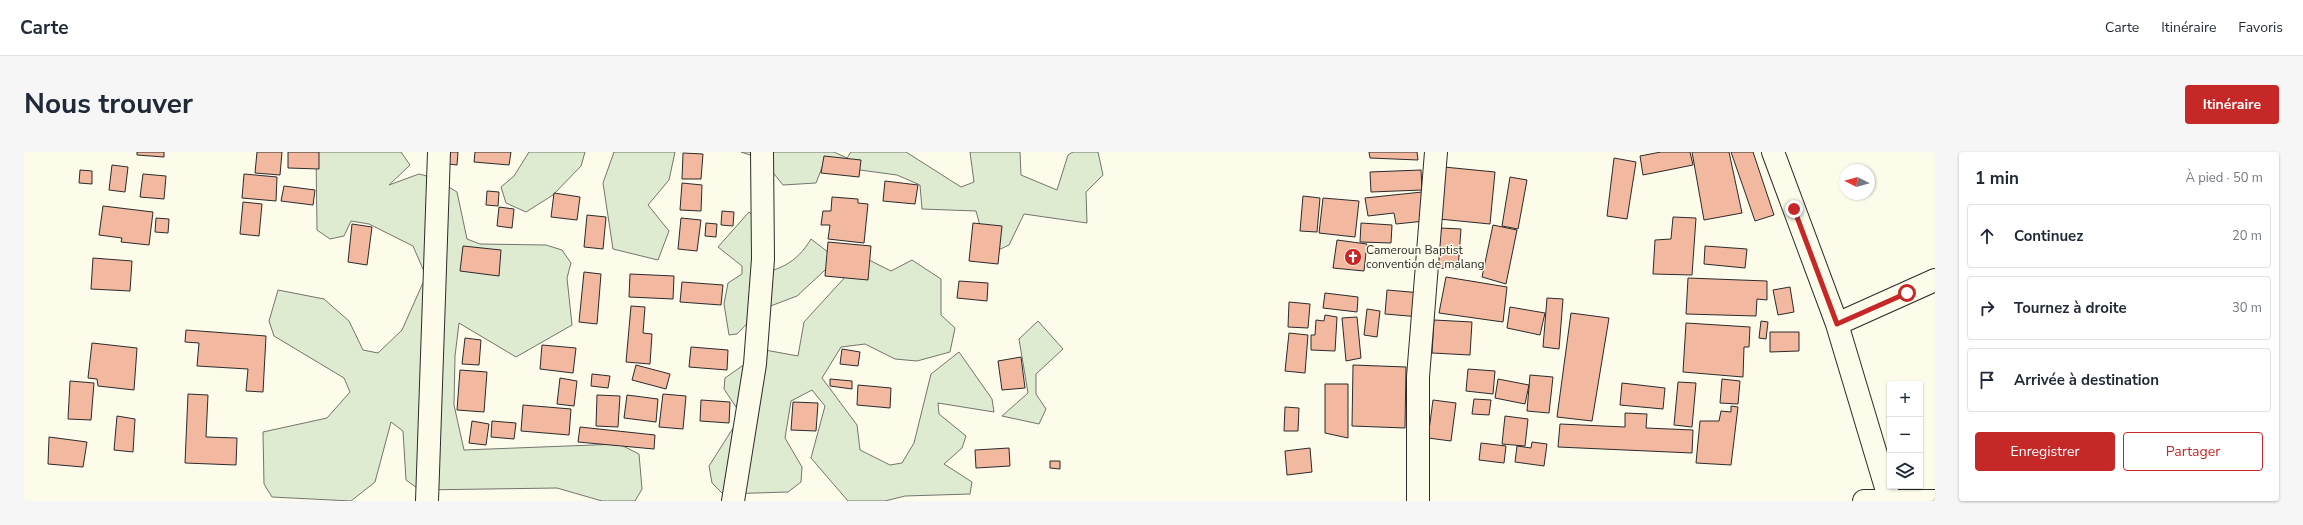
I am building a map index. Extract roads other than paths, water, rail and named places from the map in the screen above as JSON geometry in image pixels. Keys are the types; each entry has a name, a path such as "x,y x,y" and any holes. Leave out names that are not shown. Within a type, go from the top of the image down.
{"main road":[{"path":"428,501 438,152"},
{"path":"733,501 755,364 763,259 762,152"},
{"path":"1418,501 1418,377 1436,152"},
{"path":"1773,152 1837,324 1890,501"},
{"path":"1837,324 1935,280"},
{"path":"1864,501 1935,501"}],"place":[{"name":"Cameroun Baptist convention de malang","path":"1353,257"}]}
